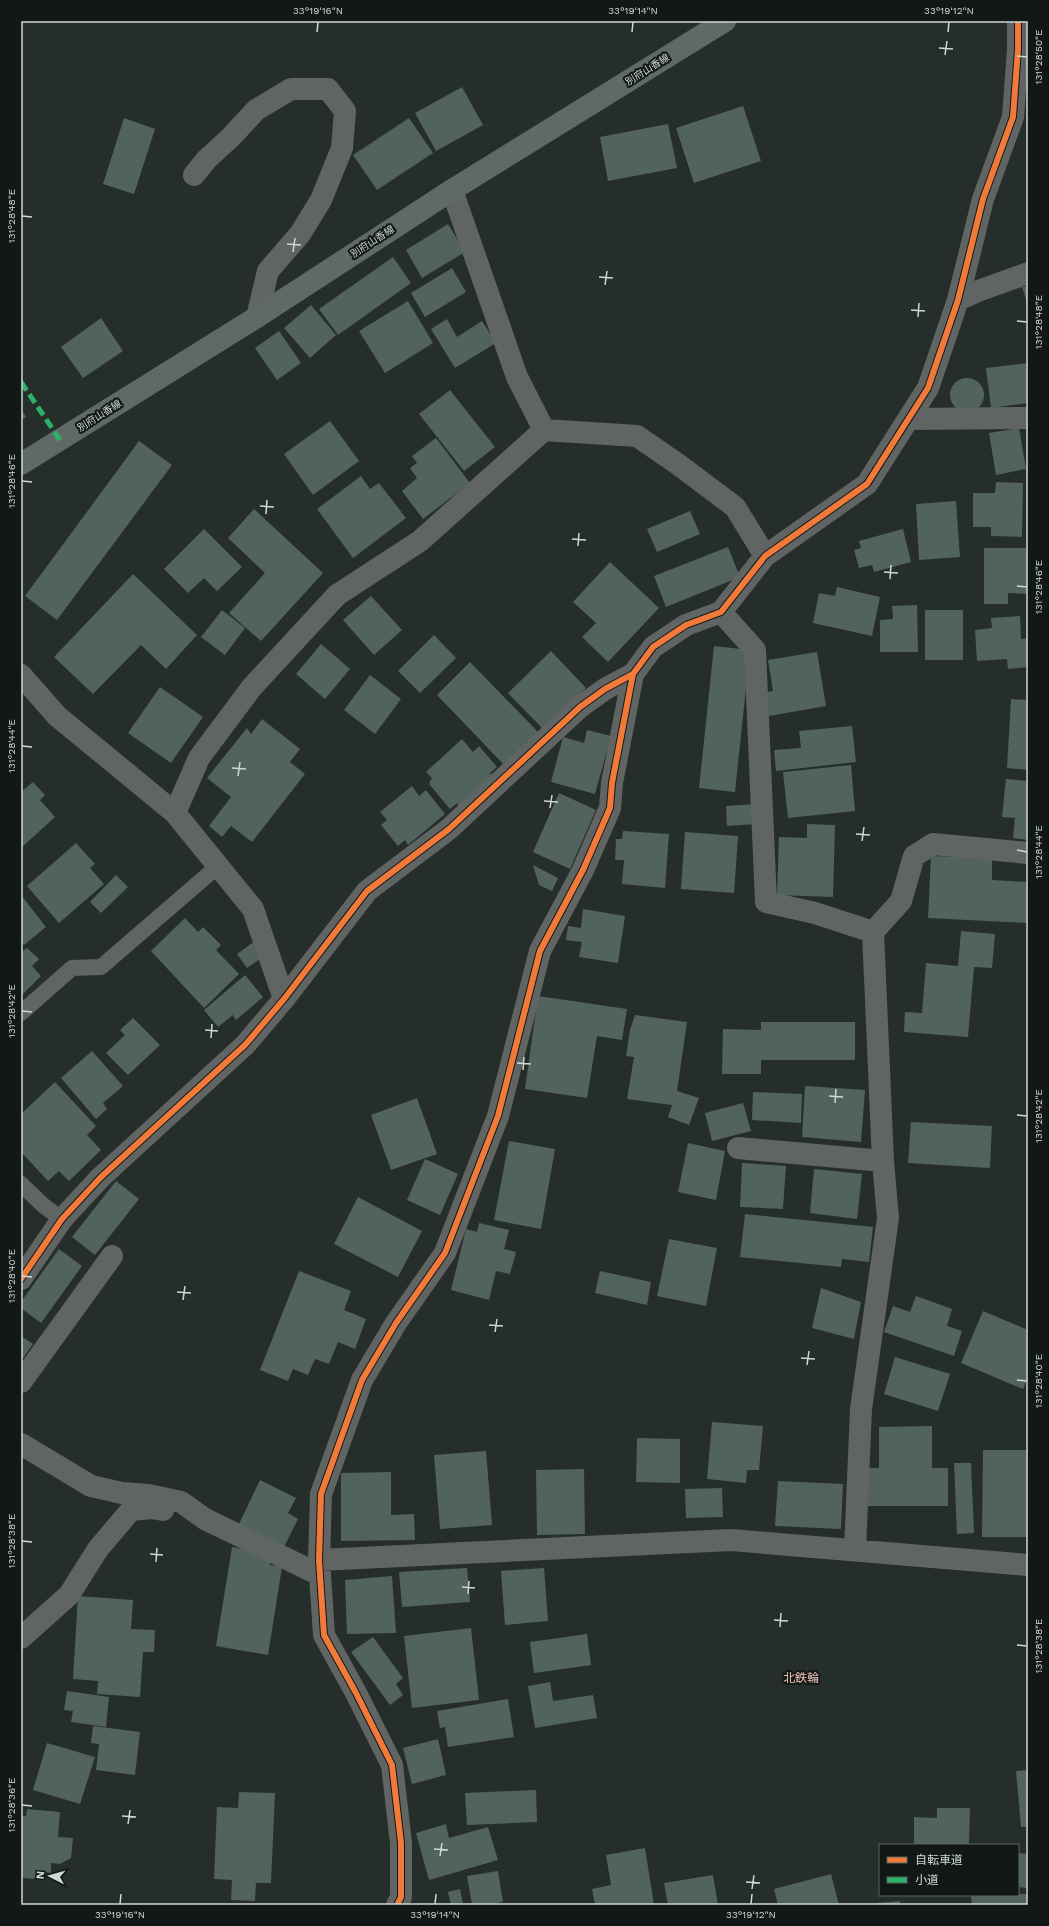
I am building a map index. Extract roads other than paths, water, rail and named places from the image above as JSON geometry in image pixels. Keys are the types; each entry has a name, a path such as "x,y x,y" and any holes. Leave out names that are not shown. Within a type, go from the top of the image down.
{"main road":[{"name":"別府山香線","path":"21,464 257,317 452,190 725,21"}],"street":[{"path":"21,1279 62,1219 101,1177 245,1045 284,999 366,891 449,829 580,707 605,689 633,674 653,647 686,625 721,612 765,556 867,484 928,388 958,300 983,199 1013,117 1018,49 1018,21"},
{"path":"194,175 207,159 230,138 256,110 291,89 328,89 345,111 342,148 321,200 300,234 268,271 257,317"},
{"path":"452,190 516,377 544,430"},
{"path":"958,300 1028,273"},
{"path":"909,419 1028,418"},
{"path":"175,813 199,758 252,687 337,595 420,541 544,430 637,436 679,464 735,507 765,556"},
{"path":"721,612 755,650 766,902 815,913 873,932"},
{"path":"397,1905 401,1897 401,1843 392,1766 356,1693 324,1635 319,1568 321,1494 362,1380 396,1323 446,1253 498,1116 540,951 583,870 610,808 612,783 633,674"},
{"path":"21,675 57,716 175,813 253,909 284,999"},
{"path":"855,1550 861,1408 888,1218 883,1161 873,932 900,901 914,856 933,844 1028,853"},
{"path":"738,1148 883,1161"},
{"path":"21,1382 112,1256"},
{"path":"21,1444 91,1486 122,1493 149,1495 181,1502 205,1519 319,1568 731,1540 1028,1565"},
{"path":"21,1638 69,1595 98,1549 131,1510 151,1508 196,1520 205,1519"}],"lane":[{"path":"21,1013 72,968 101,967 218,866"},
{"path":"21,1184 44,1206 62,1219"}],"district":[{"name":"北鉄輪","path":"801,1678"}]}
